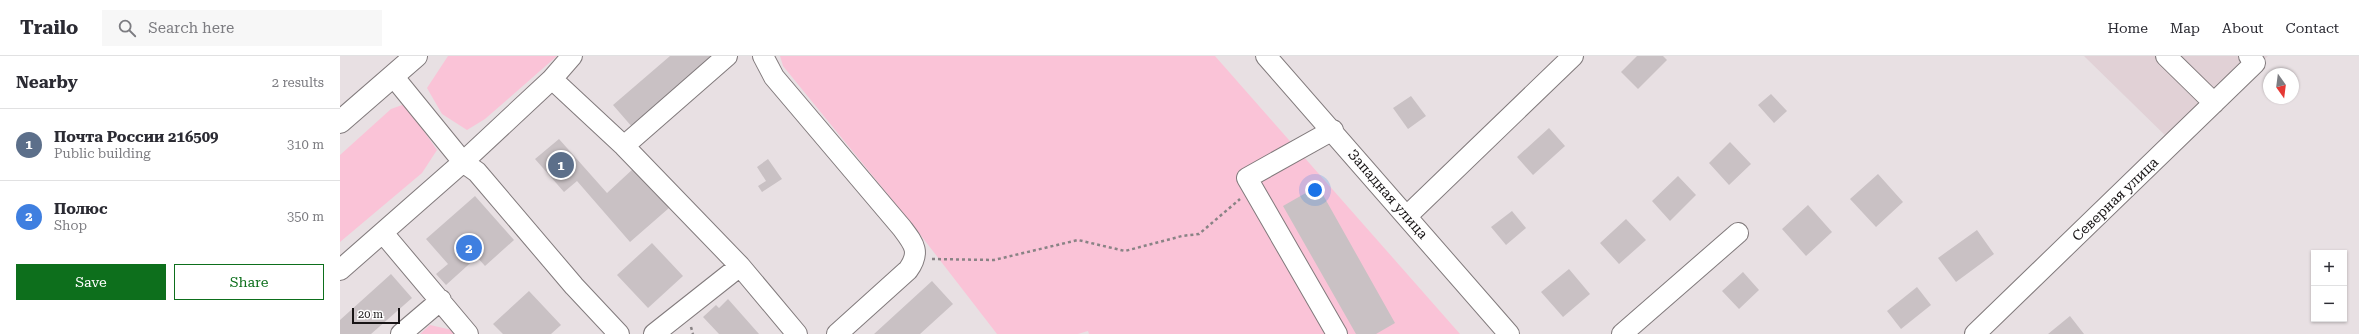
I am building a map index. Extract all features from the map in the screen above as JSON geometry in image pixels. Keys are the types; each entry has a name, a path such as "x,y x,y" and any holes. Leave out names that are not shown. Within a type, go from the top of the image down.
{"main road":[{"path":"340,122 416,56"}],"street":[{"path":"340,270 463,162 552,79 572,56"},
{"path":"624,146 727,56"},
{"path":"763,56 774,77 906,234 915,249 916,259 903,275 837,334"},
{"name":"Западная улица","path":"1266,56 1509,334"},
{"path":"1407,216 1573,56"},
{"path":"2166,56 2214,102"},
{"name":"Северная улица","path":"1983,331 2214,102 2252,59"},
{"path":"393,76 463,162 477,172 565,275 619,334"},
{"path":"552,79 624,146 740,266 797,334"},
{"path":"1332,130 1246,178 1337,334"},
{"path":"383,233 441,300 468,334"},
{"path":"1622,334 1738,233"},
{"path":"654,334 740,266"},
{"path":"401,334 441,300"}],"path":[{"path":"916,259 994,260 1078,240 1125,251 1182,236 1199,234 1253,189"}],"shaded area":[{"path":"448,56 557,56 485,119 467,130 442,114 427,88"},
{"path":"780,56 1215,56 1460,334 1089,334 1088,331 1078,334 997,334 912,224 783,66"},
{"path":"2084,56 2268,56 2173,143"},
{"path":"405,104 437,150 422,173 340,242 340,155 391,109"},
{"path":"430,325 452,330 455,334 420,334"}],"building":[{"path":"670,56 718,56 633,128 613,105"},
{"path":"1637,56 1663,56 1667,60 1638,89 1621,72"},
{"path":"1771,94 1787,111 1774,123 1758,105"},
{"path":"1411,96 1426,116 1408,129 1393,108"},
{"path":"1549,128 1565,146 1533,175 1517,157"},
{"path":"559,139 607,193 634,168 669,208 630,242 577,181 564,192 535,159"},
{"path":"1730,142 1751,164 1729,185 1709,163"},
{"path":"768,159 782,179 762,192 758,186 766,181 757,167"},
{"path":"1878,174 1903,202 1876,227 1850,199"},
{"path":"1678,176 1696,195 1670,221 1652,201"},
{"path":"1318,186 1395,323 1376,334 1356,334 1283,206"},
{"path":"475,196 514,240 485,266 477,257 446,285 436,274 448,264 426,239"},
{"path":"1808,205 1832,232 1806,256 1782,229"},
{"path":"1512,211 1526,228 1506,245 1491,227"},
{"path":"1626,219 1646,240 1619,264 1600,243"},
{"path":"1977,230 1994,254 1956,282 1938,258"},
{"path":"652,243 683,276 648,308 617,275"},
{"path":"1569,269 1590,294 1563,317 1541,292"},
{"path":"1743,272 1759,290 1739,309 1722,291"},
{"path":"391,274 412,298 371,334 340,334 340,320"},
{"path":"932,281 953,304 920,334 874,334"},
{"path":"1917,287 1931,305 1901,329 1887,311"},
{"path":"529,291 561,325 551,334 503,334 493,324"},
{"path":"728,299 759,334 719,334 703,317 716,305 719,308"},
{"path":"2070,316 2084,334 2048,334"}],"place":[{"name":"Почта России 216509","path":"561,165"},
{"name":"Полюс","path":"469,248"}]}
